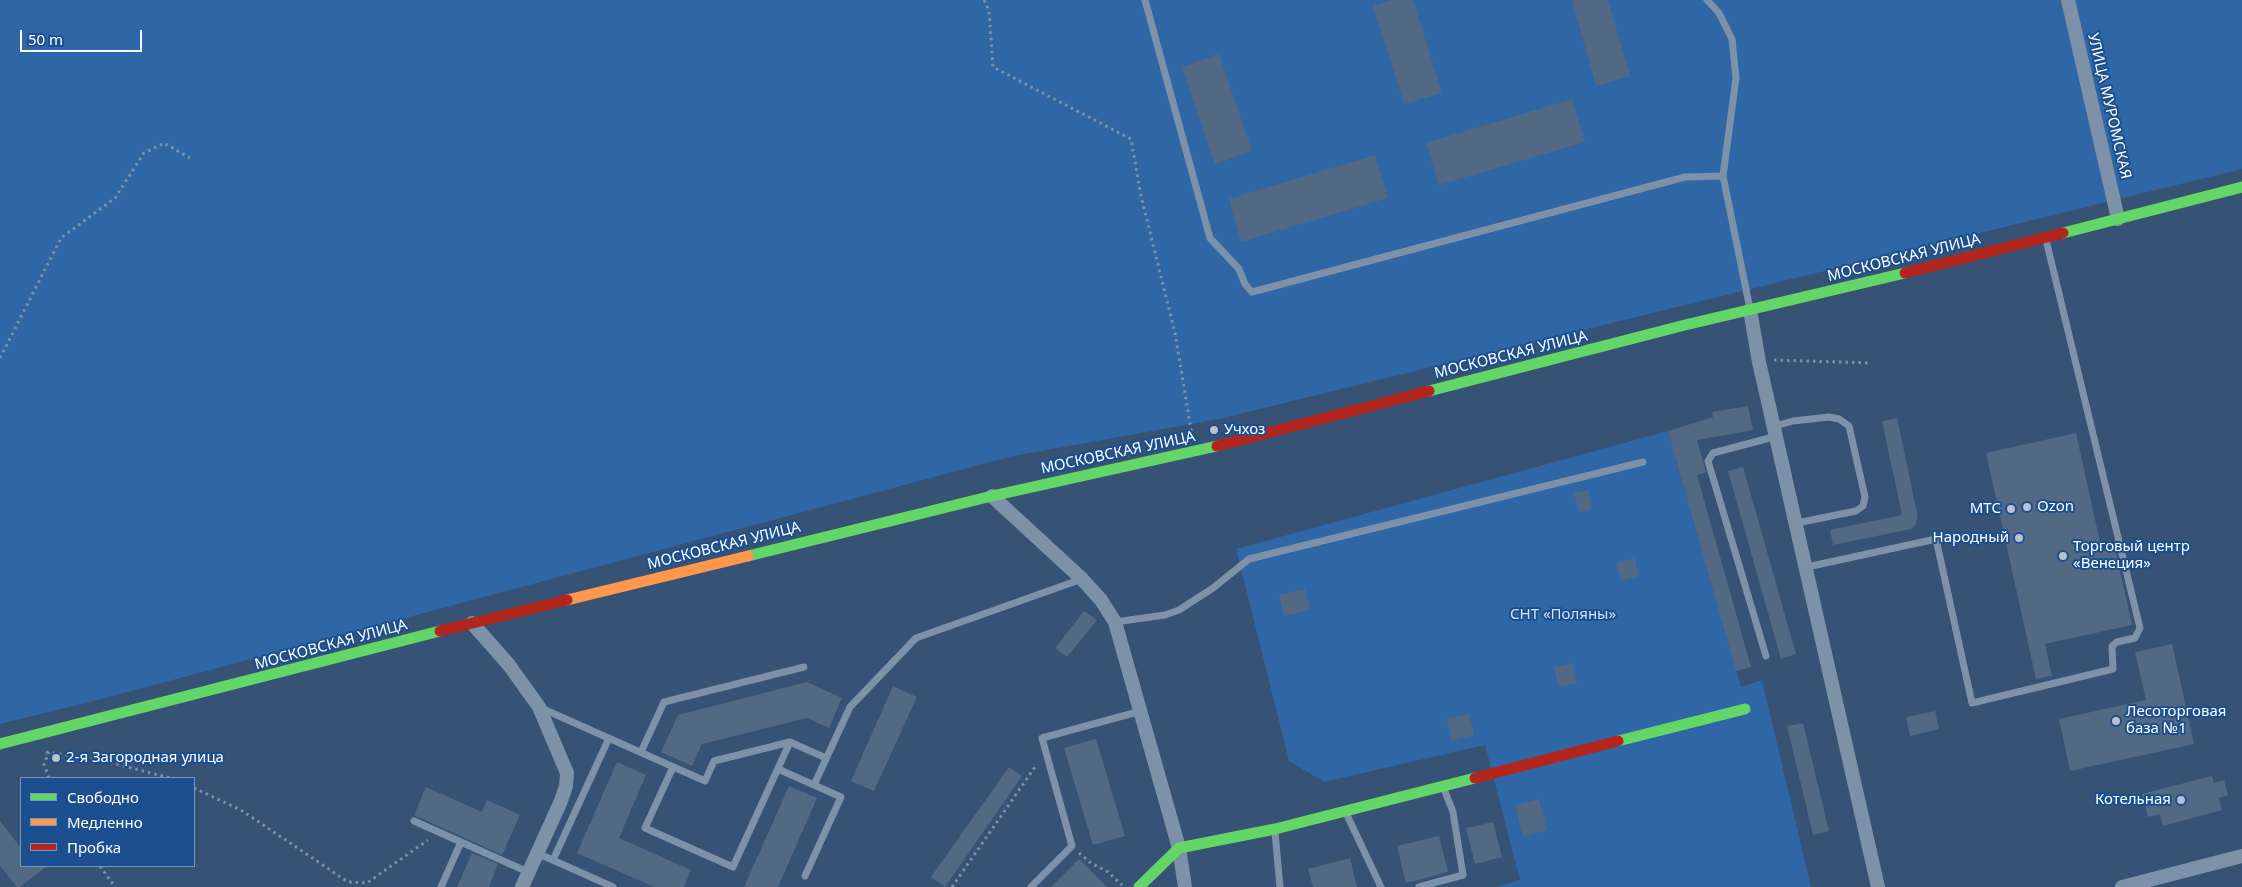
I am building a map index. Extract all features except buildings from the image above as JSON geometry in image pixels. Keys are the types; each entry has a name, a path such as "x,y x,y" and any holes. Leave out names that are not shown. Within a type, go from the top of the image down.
{"main road":[{"name":"МОСКОВСКАЯ УЛИЦА","path":"0,744 472,623 992,496 1194,452 2242,187"},
{"path":"1139,887 1179,848 1275,829 1744,709"}],"street":[{"name":"УЛИЦА МУРОМСКАЯ","path":"2068,0 2118,219"},
{"path":"1750,310 1759,362 1878,887"},
{"path":"992,496 1082,579 1101,600 1115,622 1179,848 1185,887"},
{"path":"472,623 509,665 538,707 566,773 566,786 561,801 522,887"},
{"path":"2122,887 2242,856"}],"lane":[{"path":"1145,0 1210,238 1239,270 1244,284 1252,292 1685,176 1723,176"},
{"path":"1707,0 1719,13 1732,39 1736,78 1723,176 1750,310"},
{"path":"1807,567 1936,539 1972,704 2113,669 2112,646 2117,642 2135,638 2140,628 2045,237"},
{"path":"1766,656 1708,461 1712,453 1776,431 1793,421 1829,417 1839,419 1849,426 1865,497 1863,506 1856,511 1797,523"},
{"path":"1115,622 1165,615 1179,610 1213,588 1249,559 1643,462"},
{"path":"814,785 850,707 916,638 1082,579"},
{"path":"641,752 664,702 804,667"},
{"path":"538,707 705,781 714,761 790,742 826,758"},
{"path":"1032,887 1072,846 1042,738 1141,710"},
{"path":"553,860 609,738"},
{"path":"673,767 645,828 733,867 790,742"},
{"path":"778,769 841,798 804,876"},
{"path":"1419,887 1463,875 1454,812 1443,786"},
{"path":"1345,811 1381,887"},
{"path":"414,821 528,872"},
{"path":"1275,829 1280,887"},
{"path":"441,887 461,842"},
{"path":"537,853 613,887"}],"path":[{"path":"984,0 989,11 993,67 1131,139 1141,196 1175,333 1194,452"},
{"path":"0,358 61,238 115,198 144,153 164,143 190,158"},
{"path":"1766,360 1871,363"},
{"path":"49,777 44,764 49,751 101,760 166,777"},
{"path":"952,887 1046,752"},
{"path":"195,788 242,810 355,887"},
{"path":"348,882 367,883 438,832"},
{"path":"1072,846 1091,863 1108,872 1124,887"},
{"path":"101,867 115,887"}],"green space":[{"path":"0,0 2242,0 2242,169 1219,419 1013,456 94,701 0,724"},
{"name":"СНТ «Поляны»","path":"1668,431 1741,687 1762,680 1811,887 1496,887 1520,880 1485,745 1324,782 1289,761 1236,549"}],"traffic: fast":[{"path":"2063,233 2242,187"},
{"path":"1429,391 1685,325 1905,273"},
{"path":"748,556 992,496 1217,446"},
{"path":"0,744 440,631"},
{"path":"1618,741 1745,709"},
{"path":"1139,887 1179,848 1275,829 1475,778"}],"traffic: slow":[{"path":"567,600 748,556"}],"traffic: jam":[{"path":"1905,273 2063,233"},
{"path":"1217,446 1429,391"},
{"path":"440,631 567,600"},
{"path":"1475,778 1618,741"}],"place":[{"name":"Учхоз","path":"1214,430"},
{"name":"Ozon","path":"2027,507"},
{"name":"МТС","path":"2011,509"},
{"name":"Народный","path":"2019,538"},
{"name":"Торговый центр «Венеция»","path":"2063,556"},
{"name":"Лесоторговая база №1","path":"2116,721"},
{"name":"2-я Загородная улица","path":"56,758"},
{"name":"Котельная","path":"2181,800"}]}
